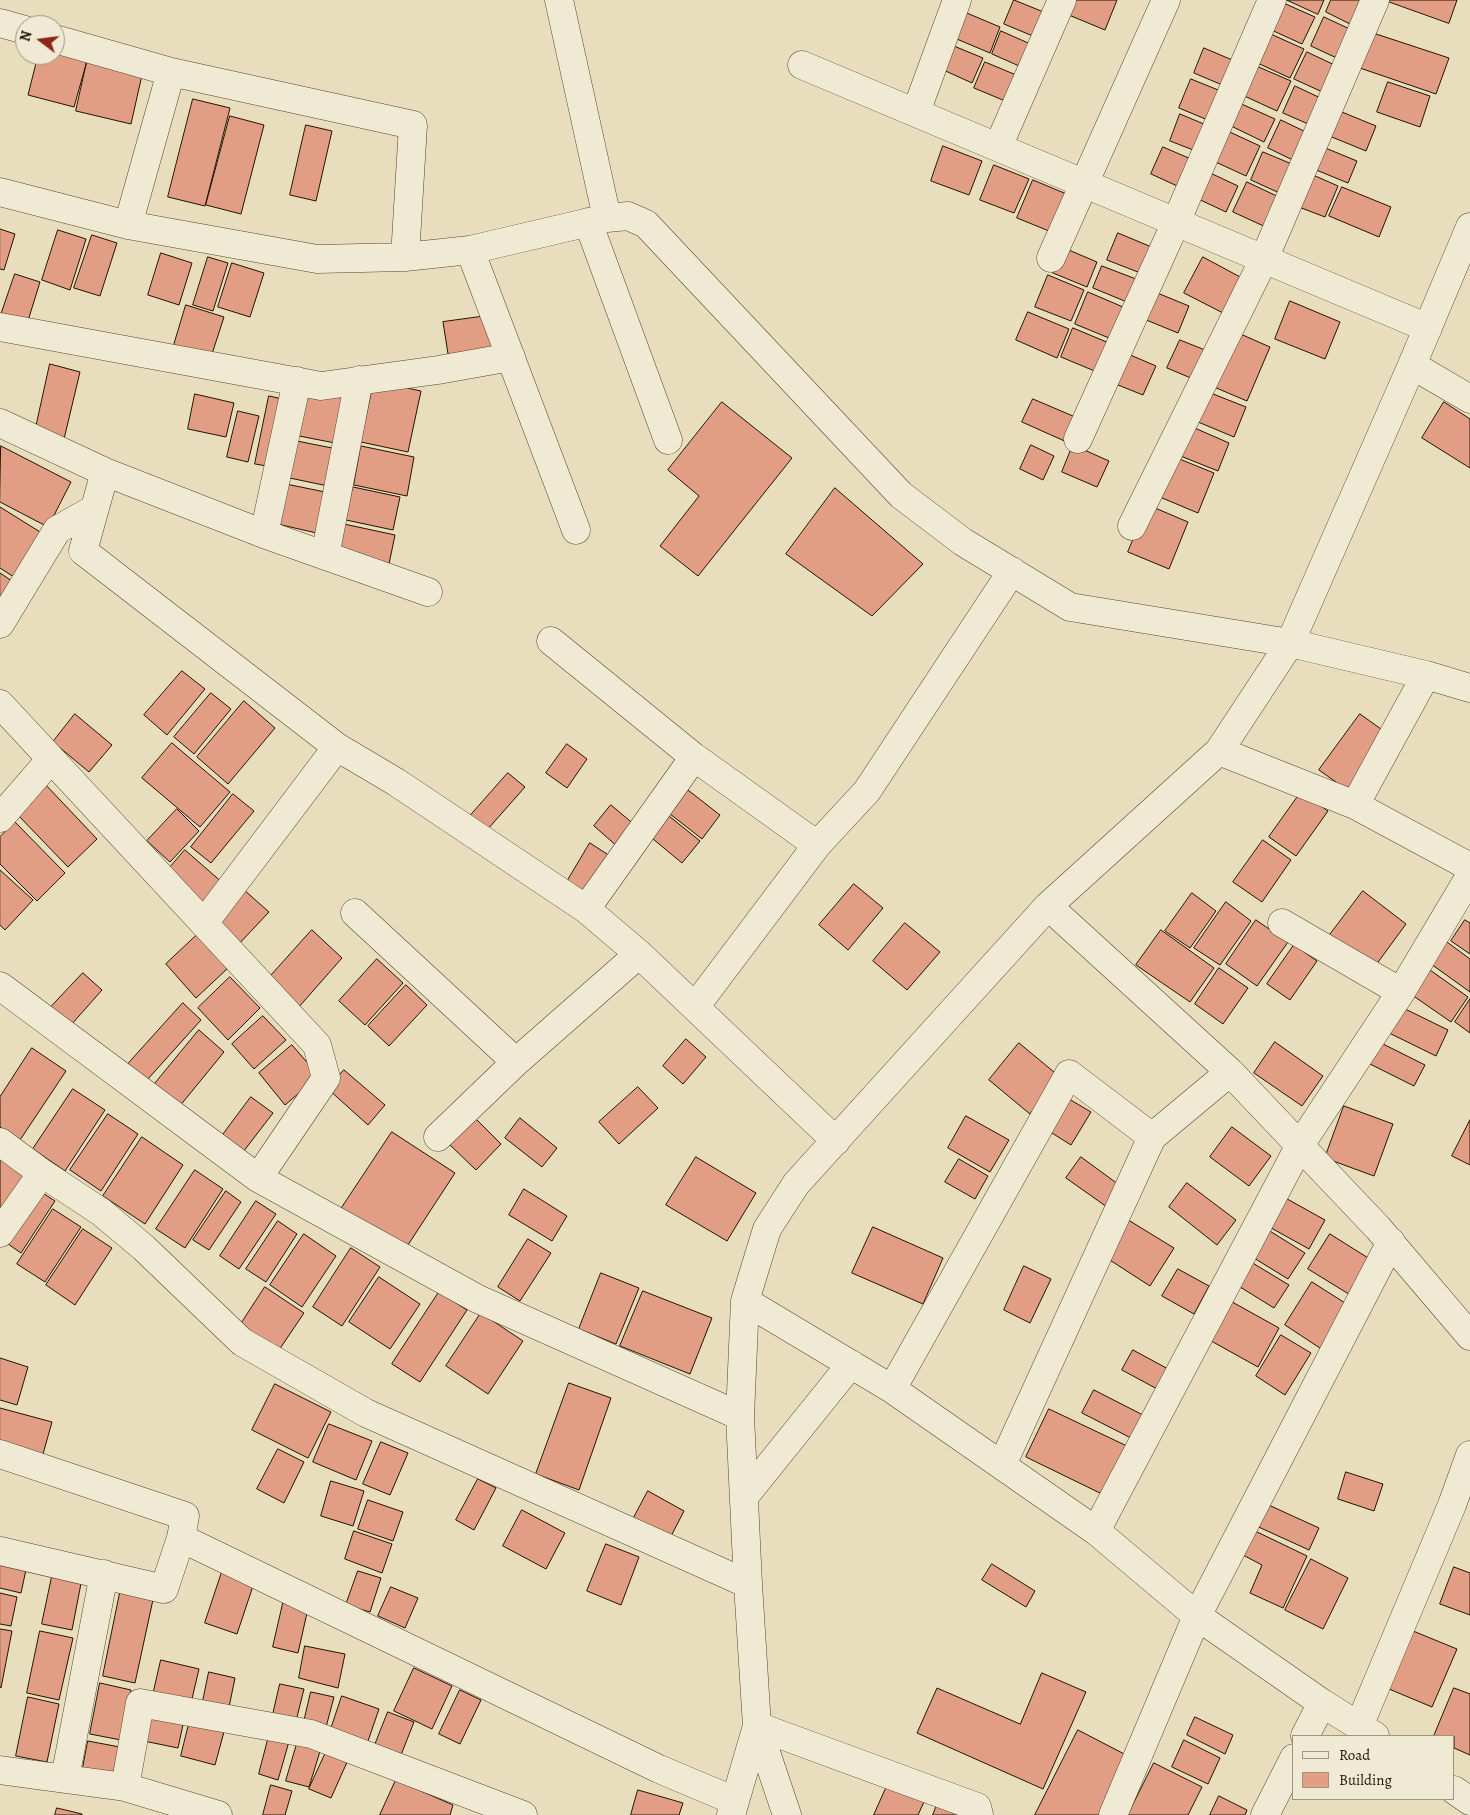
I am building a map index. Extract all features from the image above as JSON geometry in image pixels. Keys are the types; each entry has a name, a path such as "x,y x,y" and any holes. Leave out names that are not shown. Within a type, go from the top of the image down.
{"street":[{"path":"559,0 598,220 668,440"},
{"path":"916,112 957,0"},
{"path":"998,147 1062,0"},
{"path":"1052,258 1166,0"},
{"path":"1078,439 1176,222 1272,0"},
{"path":"1132,526 1264,258 1375,0"},
{"path":"0,23 15,27"},
{"path":"65,42 171,72 413,126 405,257"},
{"path":"802,65 1428,328"},
{"path":"128,225 171,72"},
{"path":"0,192 128,225 317,259 405,257 470,250 598,220 628,216 646,224 901,495 963,542 1070,607 1290,643 1426,675 1470,688"},
{"path":"787,1815 757,1726 740,1416 745,1301 767,1229 796,1184 1048,906 1219,751 1290,643 1428,328 1470,226"},
{"path":"470,250 576,530"},
{"path":"0,327 321,386 438,370 511,356"},
{"path":"1412,365 1470,399"},
{"path":"325,556 359,380"},
{"path":"264,534 297,381"},
{"path":"3,431 264,534 428,592"},
{"path":"105,472 83,551 337,747 396,782 586,909 639,954 836,1141"},
{"path":"0,624 57,530 94,509"},
{"path":"695,1007 817,845 867,791 1012,571"},
{"path":"551,641 694,757 817,845"},
{"path":"1355,805 1426,675"},
{"path":"0,704 317,1045 326,1078 258,1178"},
{"path":"204,923 337,747"},
{"path":"1219,751 1355,805 1470,867"},
{"path":"586,909 694,757"},
{"path":"0,818 51,759"},
{"path":"1096,1531 1300,1145 1401,992 1470,876"},
{"path":"1048,906 1230,1072 1391,1242 1470,1336"},
{"path":"355,914 516,1062"},
{"path":"1282,922 1401,992"},
{"path":"438,1137 516,1062 639,954"},
{"path":"0,986 258,1178 478,1299 740,1416"},
{"path":"1002,1465 1152,1137 1230,1072"},
{"path":"892,1388 1069,1074 1152,1137"},
{"path":"0,1142 42,1174 108,1218 151,1255 242,1342 366,1413 748,1584"},
{"path":"0,1233 42,1174"},
{"path":"1112,1815 1197,1616 1391,1242"},
{"path":"745,1301 892,1388 1096,1531 1197,1616 1322,1703 1367,1731 1461,1508 1470,1455"},
{"path":"744,1497 850,1364"},
{"path":"0,1454 185,1516 181,1538 164,1588 0,1551"},
{"path":"181,1538 659,1768 733,1808 757,1726"},
{"path":"65,1778 104,1574"},
{"path":"125,1787 140,1703 311,1734 523,1815"},
{"path":"1306,1735 1322,1703"},
{"path":"757,1726 978,1806 980,1815"},
{"path":"1265,1815 1292,1762"},
{"path":"0,1770 125,1787 218,1815"},
{"path":"1455,1791 1470,1801"}],"building":[{"path":"1014,0 1051,15 1040,39 1004,24"},
{"path":"1070,0 1117,0 1105,30 1064,13"},
{"path":"1287,0 1324,0 1318,14"},
{"path":"1331,0 1368,0 1356,27 1326,12"},
{"path":"1384,0 1457,0 1449,23"},
{"path":"1279,1 1315,17 1302,44 1267,28"},
{"path":"962,11 1000,27 990,53 952,37"},
{"path":"1324,17 1354,31 1341,60 1311,46"},
{"path":"1001,31 1035,46 1026,69 992,54"},
{"path":"1264,31 1304,49 1290,78 1251,60"},
{"path":"1367,31 1449,58 1436,94 1354,66"},
{"path":"949,44 983,58 972,83 939,68"},
{"path":"1204,48 1237,62 1227,87 1194,73"},
{"path":"1307,52 1341,68 1329,95 1294,79"},
{"path":"89,53 144,66 131,124 76,111"},
{"path":"65,56 87,61 74,107 28,95 36,65 65,65"},
{"path":"985,62 1021,77 1010,103 974,88"},
{"path":"1254,65 1291,81 1277,111 1240,94"},
{"path":"1191,79 1228,94 1215,123 1179,108"},
{"path":"1388,82 1430,96 1420,127 1377,112"},
{"path":"1295,86 1327,101 1315,127 1283,113"},
{"path":"193,99 230,108 205,206 168,197"},
{"path":"1237,102 1275,119 1264,142 1227,124"},
{"path":"1337,110 1376,126 1366,151 1327,135"},
{"path":"1180,114 1211,127 1201,153 1170,141"},
{"path":"230,116 264,125 241,214 206,205"},
{"path":"1281,120 1312,135 1299,163 1268,148"},
{"path":"306,125 332,131 316,201 290,195"},
{"path":"1221,128 1260,146 1246,176 1207,158"},
{"path":"1318,145 1357,161 1348,183 1309,167"},
{"path":"943,146 982,161 969,195 931,181"},
{"path":"1163,147 1198,162 1186,190 1151,174"},
{"path":"1263,152 1299,167 1286,196 1251,180"},
{"path":"994,165 1029,179 1014,213 980,200"},
{"path":"1206,171 1238,186 1226,212 1194,197"},
{"path":"1304,171 1338,186 1325,217 1291,204"},
{"path":"1033,180 1069,195 1054,233 1017,218"},
{"path":"1247,182 1281,198 1268,228 1233,212"},
{"path":"1342,187 1391,207 1379,237 1329,216"},
{"path":"0,229 15,234 4,270 0,269"},
{"path":"58,230 86,239 70,290 42,280"},
{"path":"1118,233 1154,248 1143,274 1107,260"},
{"path":"92,235 117,243 100,296 74,288"},
{"path":"1064,248 1097,262 1087,287 1053,273"},
{"path":"161,253 192,263 179,305 148,295"},
{"path":"208,257 228,263 213,311 193,305"},
{"path":"1203,257 1242,278 1223,313 1184,293"},
{"path":"232,263 264,273 250,317 218,307"},
{"path":"1102,266 1136,279 1127,302 1093,288"},
{"path":"15,274 40,282 27,324 1,315"},
{"path":"1048,275 1084,290 1071,321 1035,307"},
{"path":"1150,290 1189,306 1178,333 1139,317"},
{"path":"1088,292 1123,307 1109,338 1075,324"},
{"path":"1290,301 1340,322 1325,359 1275,339"},
{"path":"186,305 224,317 211,357 174,345"},
{"path":"1028,312 1069,329 1057,358 1016,340"},
{"path":"487,316 493,352 449,360 443,322"},
{"path":"1073,328 1109,343 1097,372 1061,357"},
{"path":"1229,329 1270,347 1247,401 1207,384"},
{"path":"1180,340 1210,352 1198,381 1167,368"},
{"path":"1121,351 1156,366 1143,395 1108,381"},
{"path":"50,364 80,372 64,439 35,432"},
{"path":"374,381 421,391 408,452 361,442"},
{"path":"300,388 344,397 335,443 289,434"},
{"path":"1203,390 1246,407 1234,437 1191,419"},
{"path":"195,394 234,403 226,437 188,429"},
{"path":"269,396 287,400 273,467 255,464"},
{"path":"1033,399 1080,419 1069,443 1022,422"},
{"path":"722,402 792,458 698,576 660,546 699,496 668,470"},
{"path":"1444,402 1470,419 1470,468 1422,438"},
{"path":"238,411 259,416 248,462 227,457"},
{"path":"1190,426 1229,443 1218,471 1178,455"},
{"path":"287,439 337,449 328,486 280,476"},
{"path":"1031,445 1054,456 1043,480 1020,469"},
{"path":"1073,445 1109,461 1097,487 1062,472"},
{"path":"1,446 71,482 48,527 0,502"},
{"path":"361,446 414,457 407,496 354,485"},
{"path":"1172,456 1214,473 1198,513 1155,495"},
{"path":"281,483 330,493 321,534 273,523"},
{"path":"353,487 400,497 393,530 346,520"},
{"path":"835,488 923,564 872,616 786,554"},
{"path":"1148,505 1188,522 1169,569 1128,552"},
{"path":"0,507 45,535 17,579 0,568"},
{"path":"344,524 395,535 389,564 337,553"},
{"path":"0,573 12,581 0,598"},
{"path":"182,671 205,689 167,735 144,715"},
{"path":"211,693 231,709 194,754 174,737"},
{"path":"244,701 275,728 228,784 197,757"},
{"path":"75,714 112,745 89,772 53,742"},
{"path":"1360,714 1388,734 1347,790 1319,770"},
{"path":"172,743 230,792 200,827 142,778"},
{"path":"567,744 587,759 567,788 546,773"},
{"path":"508,773 525,787 487,830 470,816"},
{"path":"44,783 97,839 68,867 15,812"},
{"path":"684,787 720,815 702,839 665,810"},
{"path":"1301,792 1328,811 1296,856 1269,837"},
{"path":"233,794 254,811 211,863 191,847"},
{"path":"611,805 636,826 618,847 594,826"},
{"path":"177,809 199,831 170,862 147,841"},
{"path":"664,812 700,841 682,863 647,834"},
{"path":"15,822 65,873 37,901 0,864 0,837"},
{"path":"1263,840 1291,860 1262,902 1233,882"},
{"path":"590,843 610,856 586,898 565,885"},
{"path":"185,850 224,884 205,905 166,872"},
{"path":"0,870 33,900 5,930 0,925"},
{"path":"854,884 883,908 848,950 819,925"},
{"path":"243,889 269,912 237,946 212,923"},
{"path":"1363,891 1406,924 1373,969 1329,936"},
{"path":"1192,893 1216,911 1190,948 1165,931"},
{"path":"1226,902 1251,921 1220,965 1194,948"},
{"path":"1256,920 1288,942 1257,986 1226,964"},
{"path":"1465,920 1470,923 1470,954 1451,941"},
{"path":"905,923 940,952 907,990 873,961"},
{"path":"312,930 342,958 298,1008 267,980"},
{"path":"1161,930 1214,968 1190,1002 1136,965"},
{"path":"198,934 228,968 196,998 166,964"},
{"path":"1447,942 1470,959 1470,992 1431,964"},
{"path":"1294,945 1317,961 1290,1000 1267,984"},
{"path":"377,959 403,983 365,1025 339,1001"},
{"path":"1219,968 1248,988 1223,1024 1195,1004"},
{"path":"1430,970 1468,997 1451,1022 1412,995"},
{"path":"83,973 102,990 71,1025 51,1007"},
{"path":"230,977 260,1008 228,1040 198,1008"},
{"path":"406,985 427,1005 389,1046 368,1026"},
{"path":"1470,999 1470,1033 1455,1022"},
{"path":"183,1003 201,1020 147,1080 128,1064"},
{"path":"1397,1005 1448,1030 1436,1056 1385,1031"},
{"path":"263,1016 286,1040 254,1069 232,1044"},
{"path":"199,1030 224,1052 179,1107 153,1086"},
{"path":"686,1039 706,1057 683,1084 663,1066"},
{"path":"1373,1039 1425,1065 1414,1086 1362,1060"},
{"path":"1275,1042 1323,1076 1302,1106 1254,1073"},
{"path":"1019,1043 1060,1077 1030,1114 989,1080"},
{"path":"292,1045 319,1076 285,1105 259,1073"},
{"path":"32,1048 66,1071 20,1140 0,1127 0,1097"},
{"path":"344,1070 385,1105 368,1125 328,1089"},
{"path":"638,1087 658,1108 619,1144 599,1122"},
{"path":"73,1089 105,1110 65,1171 33,1149"},
{"path":"1064,1096 1091,1112 1071,1145 1044,1128"},
{"path":"251,1097 273,1113 240,1156 219,1140"},
{"path":"1344,1106 1393,1124 1374,1176 1325,1158"},
{"path":"108,1114 138,1134 101,1191 70,1170"},
{"path":"473,1116 501,1144 476,1170 447,1142"},
{"path":"966,1116 1009,1140 990,1172 948,1148"},
{"path":"520,1118 557,1148 542,1167 505,1138"},
{"path":"1470,1120 1470,1165 1452,1156"},
{"path":"1232,1127 1271,1156 1249,1186 1210,1157"},
{"path":"392,1132 455,1173 404,1251 341,1209"},
{"path":"142,1137 183,1165 145,1224 103,1196"},
{"path":"6,1152 37,1175 0,1227 0,1160"},
{"path":"696,1157 756,1193 727,1241 666,1205"},
{"path":"1081,1157 1122,1187 1107,1207 1066,1178"},
{"path":"959,1159 988,1176 975,1199 945,1182"},
{"path":"195,1170 223,1189 185,1248 156,1229"},
{"path":"1187,1183 1236,1220 1217,1245 1169,1207"},
{"path":"35,1188 55,1201 21,1253 1,1239"},
{"path":"524,1189 567,1216 552,1241 509,1215"},
{"path":"226,1191 241,1202 209,1250 193,1240"},
{"path":"1280,1195 1325,1220 1309,1249 1264,1224"},
{"path":"256,1201 276,1214 239,1269 220,1256"},
{"path":"53,1209 81,1227 45,1282 17,1264"},
{"path":"1125,1218 1174,1248 1150,1286 1102,1255"},
{"path":"278,1221 297,1234 266,1282 246,1269"},
{"path":"873,1227 943,1258 923,1304 852,1273"},
{"path":"1265,1228 1305,1253 1288,1279 1249,1255"},
{"path":"83,1229 112,1248 75,1305 46,1285"},
{"path":"304,1234 336,1256 302,1307 270,1285"},
{"path":"1330,1234 1373,1261 1352,1296 1308,1269"},
{"path":"528,1239 551,1253 520,1301 498,1287"},
{"path":"351,1248 380,1267 342,1326 313,1307"},
{"path":"1246,1259 1289,1285 1274,1308 1232,1282"},
{"path":"1024,1266 1051,1279 1030,1323 1004,1310"},
{"path":"1178,1269 1209,1286 1194,1314 1162,1296"},
{"path":"601,1273 639,1288 616,1344 579,1329"},
{"path":"379,1277 420,1304 390,1349 349,1322"},
{"path":"1312,1282 1353,1308 1326,1352 1285,1325"},
{"path":"265,1287 304,1313 277,1353 239,1327"},
{"path":"643,1291 712,1318 690,1374 620,1346"},
{"path":"439,1292 467,1310 420,1382 392,1364"},
{"path":"1225,1298 1279,1328 1258,1367 1204,1337"},
{"path":"481,1313 523,1341 488,1394 446,1366"},
{"path":"1281,1335 1311,1353 1285,1395 1256,1376"},
{"path":"1133,1350 1170,1370 1159,1390 1122,1370"},
{"path":"0,1358 28,1367 17,1405 0,1400"},
{"path":"569,1383 611,1398 579,1490 536,1474"},
{"path":"275,1384 331,1412 308,1458 252,1430"},
{"path":"1094,1390 1143,1415 1131,1438 1082,1413"},
{"path":"0,1408 52,1422 41,1461 0,1449"},
{"path":"1049,1409 1127,1446 1104,1495 1026,1457"},
{"path":"329,1424 372,1441 356,1480 313,1462"},
{"path":"381,1442 408,1453 390,1495 363,1484"},
{"path":"278,1449 304,1462 284,1503 257,1489"},
{"path":"1346,1472 1383,1484 1374,1511 1338,1499"},
{"path":"478,1479 496,1488 474,1530 456,1520"},
{"path":"331,1481 364,1491 353,1526 321,1516"},
{"path":"648,1491 684,1511 667,1544 630,1525"},
{"path":"368,1500 403,1512 393,1541 358,1529"},
{"path":"1262,1502 1319,1528 1309,1550 1252,1524"},
{"path":"522,1510 565,1533 546,1569 503,1546"},
{"path":"1253,1530 1307,1556 1283,1608 1250,1593 1262,1565 1241,1554"},
{"path":"354,1531 392,1544 382,1573 345,1559"},
{"path":"606,1544 639,1557 621,1605 587,1591"},
{"path":"0,1558 27,1565 21,1593 0,1588"},
{"path":"1311,1559 1348,1578 1323,1629 1285,1610"},
{"path":"992,1564 1035,1591 1026,1607 982,1580"},
{"path":"54,1567 83,1573 72,1630 42,1624"},
{"path":"1454,1567 1470,1573 1470,1615 1440,1604"},
{"path":"358,1571 381,1578 370,1612 346,1605"},
{"path":"222,1572 254,1583 237,1634 205,1623"},
{"path":"391,1587 418,1598 405,1628 378,1616"},
{"path":"121,1588 154,1595 135,1683 103,1676"},
{"path":"0,1593 17,1597 11,1626 0,1624"},
{"path":"284,1599 309,1604 298,1653 273,1647"},
{"path":"0,1629 12,1631 1,1688 0,1687"},
{"path":"40,1631 73,1638 59,1700 27,1693"},
{"path":"1413,1631 1457,1649 1432,1707 1389,1689"},
{"path":"305,1646 345,1654 338,1688 299,1678"},
{"path":"161,1660 199,1669 191,1703 153,1695"},
{"path":"414,1668 452,1686 432,1729 394,1711"},
{"path":"209,1672 235,1678 228,1712 202,1706"},
{"path":"1042,1673 1086,1692 1043,1789 917,1733 937,1688 1020,1724"},
{"path":"100,1683 131,1690 121,1740 90,1734"},
{"path":"280,1684 304,1689 295,1725 272,1719"},
{"path":"1454,1688 1470,1694 1470,1755 1455,1748 1455,1735 1434,1735"},
{"path":"460,1690 481,1700 460,1744 439,1734"},
{"path":"311,1692 334,1697 325,1731 303,1726"},
{"path":"342,1696 379,1709 367,1744 330,1732"},
{"path":"28,1697 59,1704 47,1762 16,1756"},
{"path":"145,1711 184,1720 178,1748 139,1740"},
{"path":"388,1712 414,1722 399,1760 373,1750"},
{"path":"1195,1717 1233,1735 1225,1754 1187,1735"},
{"path":"190,1720 225,1728 215,1765 181,1756"},
{"path":"1078,1730 1132,1758 1104,1815 1035,1815"},
{"path":"270,1732 290,1738 278,1780 259,1774"},
{"path":"299,1737 322,1745 309,1787 286,1781"},
{"path":"1184,1740 1220,1758 1208,1784 1172,1767"},
{"path":"88,1741 125,1748 118,1781 82,1773"},
{"path":"327,1750 348,1760 331,1798 309,1789"},
{"path":"1154,1763 1202,1787 1188,1815 1128,1815"},
{"path":"396,1780 453,1805 450,1815 380,1815"},
{"path":"271,1785 292,1791 285,1815 263,1815"},
{"path":"887,1786 924,1802 918,1815 874,1815"},
{"path":"638,1790 683,1803 679,1815 631,1815"},
{"path":"1219,1796 1247,1810 1245,1815 1210,1815"},
{"path":"937,1805 959,1815 933,1815"},
{"path":"57,1808 82,1814 82,1815 55,1815"}]}
